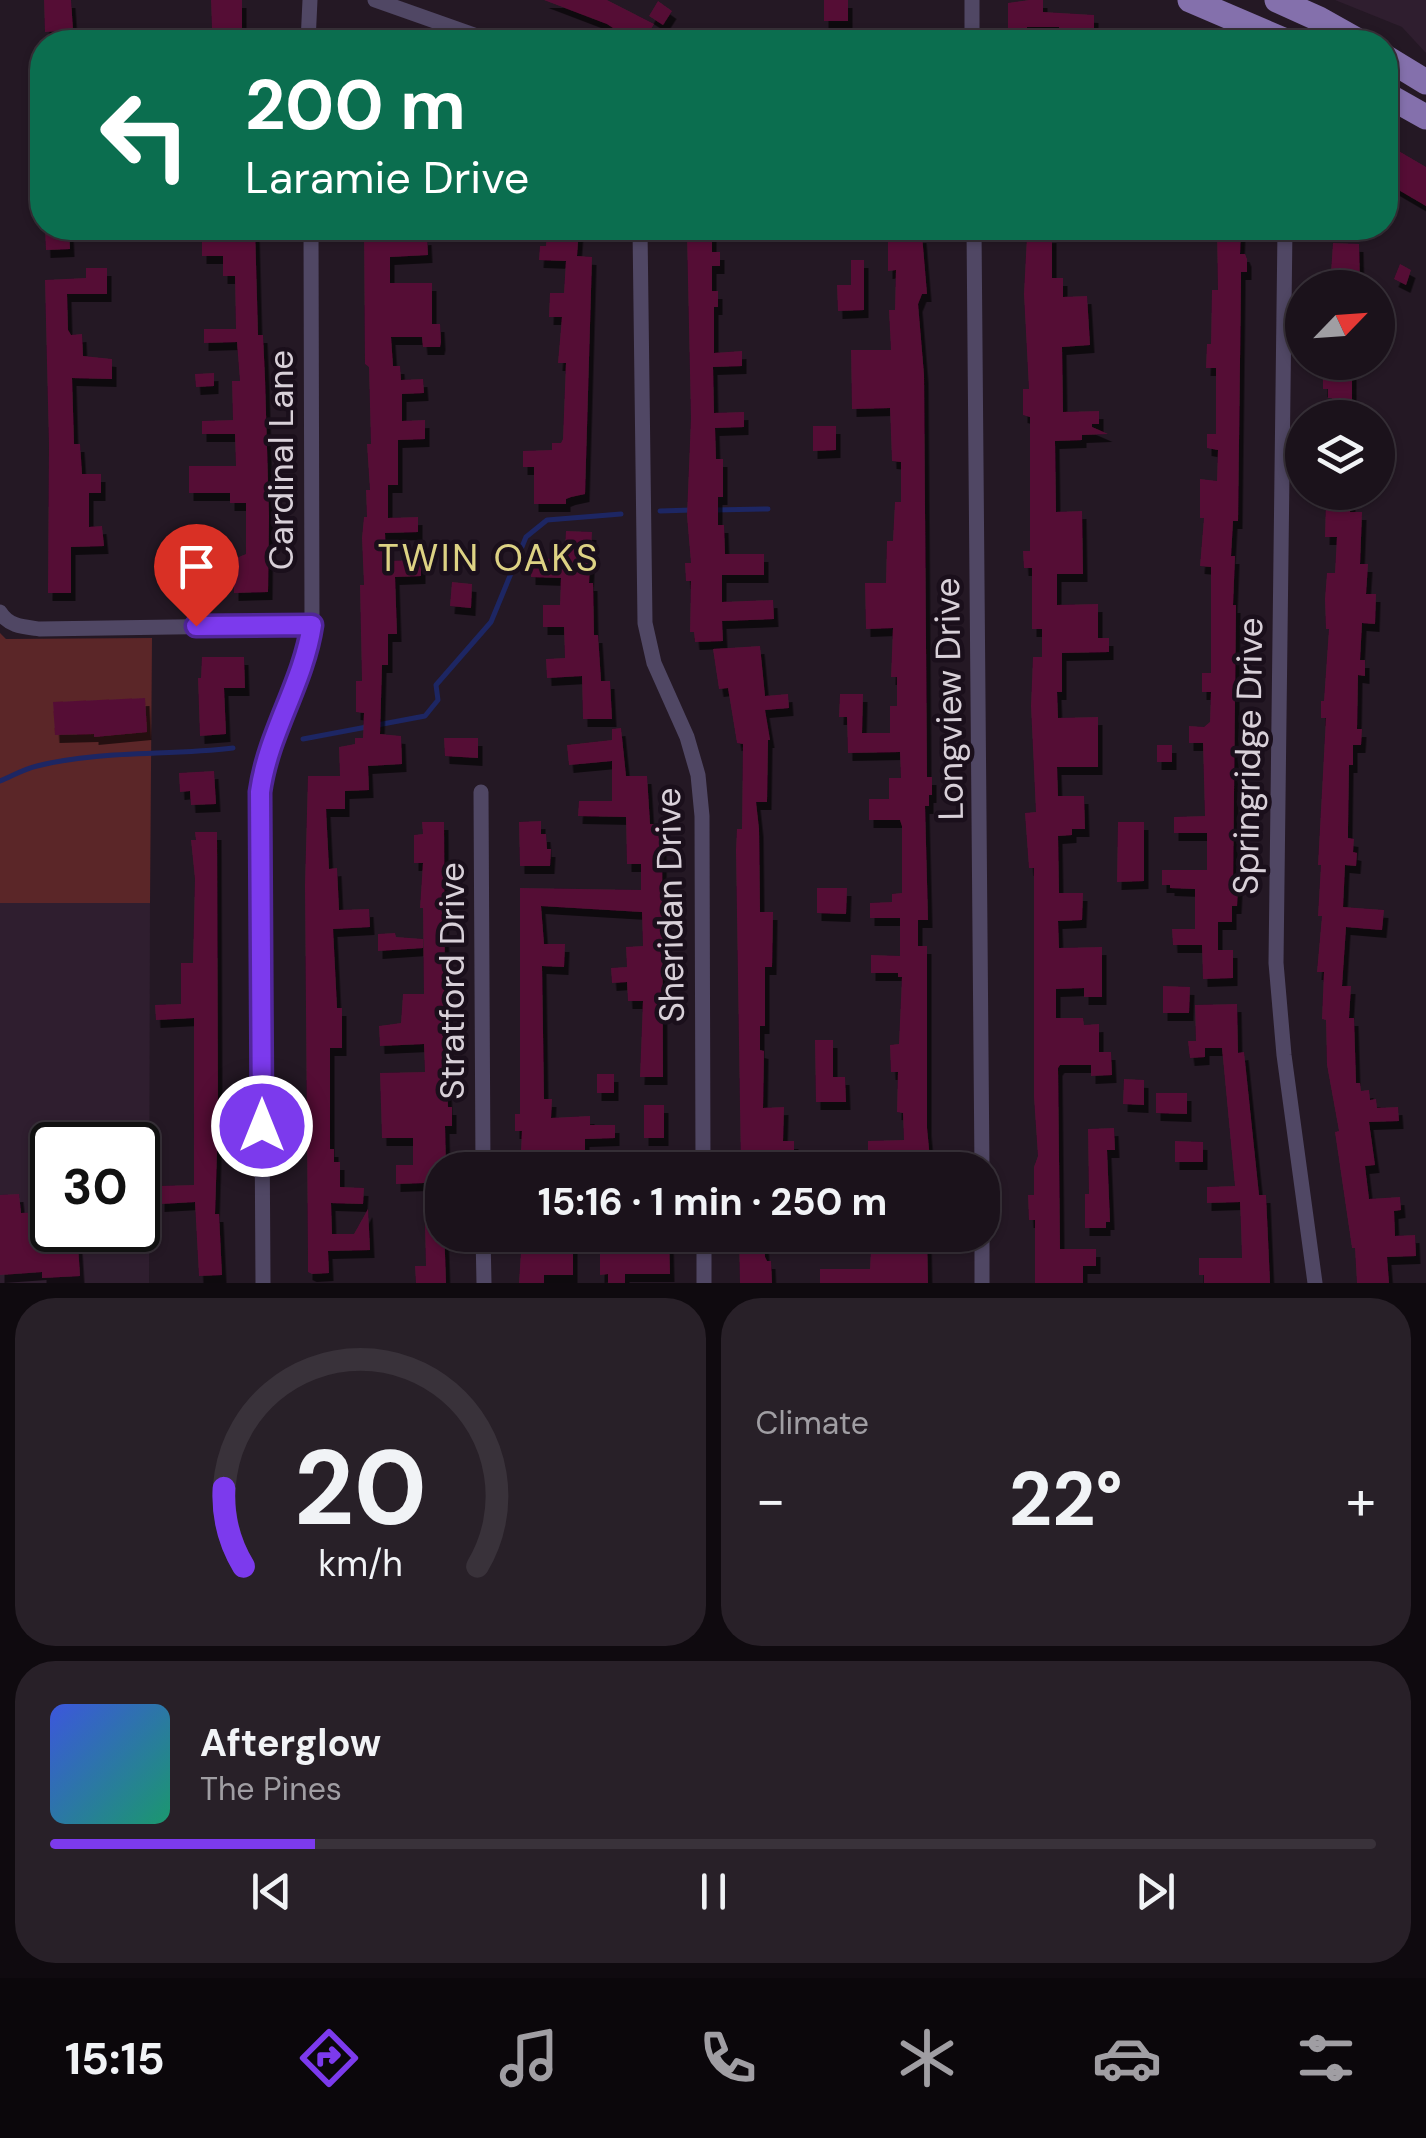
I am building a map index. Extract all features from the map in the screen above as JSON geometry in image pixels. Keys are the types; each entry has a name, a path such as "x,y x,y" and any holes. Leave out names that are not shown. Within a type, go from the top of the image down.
{"main road":[{"path":"1190,0 1260,30"},
{"path":"1277,0 1320,30"},
{"path":"1398,66 1426,82"},
{"path":"1398,101 1426,117"}],"street":[{"path":"309,30 310,0"},
{"path":"375,0 460,30"},
{"path":"972,0 972,30"},
{"name":"Cardinal Lane","path":"264,1283 260,792 270,744 299,679 312,625 311,240"},
{"name":"Sheridan Drive","path":"640,240 645,623 654,663 694,756 702,816 704,1152"},
{"name":"Longview Drive","path":"974,240 982,1152"},
{"name":"Springridge Drive","path":"1285,240 1276,963 1284,1054 1315,1283"},
{"path":"0,612 18,626 40,628 312,625"},
{"name":"Stratford Drive","path":"481,792 483,1152"},
{"path":"484,1252 484,1283"},
{"path":"704,1252 704,1283"},
{"path":"982,1252 982,1283"}],"shaded area":[{"path":"1335,0 1426,0 1426,53 1402,27"},
{"path":"0,633 6,639 152,638 150,903 0,903"},
{"path":"0,903 150,903 149,1122 30,1122 30,1252 149,1252 149,1283 0,1283"}],"building":[{"path":"44,0 71,0 73,30 45,30"},
{"path":"211,0 242,0 242,30 212,28"},
{"path":"544,0 607,0 654,24 650,30 616,30"},
{"path":"824,0 848,0 848,21 824,21"},
{"path":"1043,0 1043,12 1094,15 1094,30 1008,30 1008,3"},
{"path":"658,1 672,11 663,25 649,16"},
{"path":"1398,151 1426,167 1426,206 1398,190"},
{"path":"46,240 70,240 70,249 46,250"},
{"path":"202,240 255,240 258,335 263,335 265,379 268,592 234,593 234,559 246,554 246,503 230,503 230,493 189,493 189,466 236,466 235,434 202,434 202,421 233,420 232,381 240,381 237,342 204,343 204,329 236,329 235,276 223,276 223,256 202,256"},
{"path":"364,240 427,240 428,255 390,257 390,283 432,283 432,324 440,324 441,342 440,347 423,347 422,337 391,337 393,366 400,366 401,380 423,379 424,393 402,394 402,421 425,420 425,439 398,440 398,485 388,485 388,518 418,517 418,532 385,533 386,561 421,560 421,576 395,577 397,634 388,634 388,665 382,665 380,734 401,736 402,764 368,766 369,790 345,791 345,809 326,809 329,869 337,868 339,910 369,909 370,927 333,929 337,1008 342,1008 342,1048 330,1048 330,1149 334,1149 334,1162 340,1162 340,1187 364,1188 363,1204 331,1203 332,1234 354,1234 368,1209 370,1250 328,1251 329,1273 312,1274 308,1272 308,776 340,776 339,747 363,738 364,713 356,712 356,681 362,681 360,585 364,585 366,490 370,490 369,367 365,364"},
{"path":"546,240 578,240 577,256 592,257 585,494 566,499 566,504 534,504 534,467 523,467 523,451 552,450 552,443 561,443 563,439 566,363 558,363 562,317 549,317 550,293 564,293 566,261 539,260 540,246 546,246"},
{"path":"687,240 712,240 712,252 720,252 720,266 712,266 712,291 718,291 714,353 742,351 742,366 713,367 714,413 744,412 744,427 715,428 716,459 723,459 718,525 724,525 725,554 764,554 764,575 722,575 722,602 773,600 774,619 722,621 723,641 695,642 694,632 690,632 691,581 686,581 685,563 691,563 687,516 691,418"},
{"path":"888,240 922,240 927,294 922,294 918,304 924,375 927,777 932,777 932,795 929,806 925,806 928,920 918,920 918,946 927,946 929,1152 868,1152 868,1141 904,1140 903,1113 897,1112 898,1072 891,1072 890,1045 899,1044 902,977 898,973 871,973 871,955 900,956 900,918 870,918 870,903 892,902 892,894 902,893 900,820 869,820 869,799 889,799 889,778 901,778 900,752 848,753 847,717 839,717 840,694 863,694 862,733 890,733 890,706 897,706 897,677 891,677 893,628 866,629 865,583 886,583 887,541 893,541 895,502 901,502 901,462 892,461 890,408 852,409 851,350 891,350 889,310 895,310 896,270 888,271"},
{"path":"1027,240 1052,240 1052,278 1063,278 1063,297 1087,296 1090,345 1062,347 1063,412 1099,411 1099,424 1092,427 1108,434 1055,441 1056,512 1082,511 1083,574 1057,574 1057,605 1098,604 1098,638 1109,638 1109,652 1062,653 1062,692 1057,692 1058,718 1098,717 1098,767 1057,767 1058,796 1084,796 1085,829 1072,829 1072,835 1058,836 1059,893 1083,893 1082,920 1058,921 1059,948 1102,947 1102,997 1084,997 1084,988 1056,989 1056,1018 1083,1018 1084,1025 1099,1024 1099,1052 1111,1052 1112,1075 1091,1076 1091,1065 1058,1068 1060,1249 1096,1249 1096,1266 1083,1266 1083,1283 1035,1283 1035,1220 1029,1220 1028,1195 1034,1195 1038,1156 1034,1097 1034,868 1029,868 1025,813 1036,812 1031,706 1033,657 1042,657 1042,629 1032,629 1032,568 1024,568 1023,551 1030,551 1030,417 1023,415 1023,389 1029,389 1024,294"},
{"path":"1217,240 1241,240 1240,254 1247,259 1247,272 1241,272 1238,521 1233,521 1231,556 1235,556 1236,605 1233,887 1238,887 1232,922 1218,922 1218,950 1233,950 1233,978 1203,979 1202,945 1173,945 1172,929 1195,929 1195,889 1162,885 1162,870 1207,870 1207,833 1174,833 1174,817 1205,816 1203,743 1189,743 1189,726 1204,727 1210,722 1211,692 1202,692 1202,673 1211,673 1211,567 1200,566 1204,518 1200,518 1200,479 1217,481 1218,450 1207,448 1207,434 1216,434 1216,368 1206,368 1207,344 1211,344 1212,290 1218,290"},
{"path":"1333,243 1359,244 1360,270 1331,270"},
{"path":"851,260 864,260 864,310 838,311 837,285 851,285"},
{"path":"1400,264 1411,270 1406,285 1395,276"},
{"path":"86,268 107,268 107,294 67,294 68,330 71,335 82,334 83,356 112,359 112,379 72,378 74,444 80,444 82,474 101,474 101,493 89,493 89,527 102,526 104,546 71,547 71,593 48,593 45,280 86,278"},
{"path":"214,373 214,386 196,387 195,374"},
{"path":"1323,380 1352,380 1352,400 1332,400 1328,398 1328,389 1323,389"},
{"path":"813,426 836,426 836,450 813,451"},
{"path":"1326,510 1362,512 1360,564 1368,564 1366,594 1376,594 1375,624 1362,623 1360,660 1365,660 1365,676 1358,675 1357,729 1362,729 1361,745 1353,745 1353,765 1349,765 1348,838 1354,839 1353,852 1357,853 1356,866 1345,865 1343,907 1384,910 1382,930 1346,927 1342,986 1351,986 1349,1018 1354,1018 1356,1083 1360,1083 1361,1091 1369,1090 1370,1100 1376,1099 1377,1108 1398,1107 1399,1121 1369,1122 1375,1165 1365,1166 1369,1199 1400,1197 1401,1210 1394,1211 1395,1236 1415,1235 1416,1256 1387,1257 1389,1283 1357,1283 1327,1065 1326,1020 1322,1019 1324,972 1317,972 1322,916 1318,916 1318,865 1326,718 1321,718 1321,701 1329,629 1325,599 1327,573 1335,573 1337,537 1325,537"},
{"path":"566,531 592,532 589,583 593,583 594,635 598,635 601,681 610,681 612,719 583,719 582,676 547,678 546,659 565,658 564,627 543,627 543,605 560,605 561,578 531,577 531,558 557,559 558,549 565,549"},
{"path":"452,582 472,584 471,608 450,606"},
{"path":"760,646 765,696 788,694 789,708 765,710 770,740 767,802 756,802 760,912 773,912 772,967 765,967 765,1026 760,1026 760,1050 764,1051 763,1108 784,1107 783,1141 794,1141 794,1152 741,1152 736,850 737,829 742,829 743,744 737,743 728,688 719,689 713,649"},
{"path":"202,657 244,657 245,688 224,688 226,734 200,736 198,678"},
{"path":"145,698 147,732 94,737 55,735 53,702"},
{"path":"621,728 626,776 647,776 650,824 662,824 663,1077 640,1077 643,1001 628,1001 627,982 612,983 611,968 627,967 626,947 643,946 642,912 541,906 544,944 565,944 564,967 542,966 544,1099 552,1099 551,1118 590,1116 590,1125 615,1125 615,1138 585,1139 585,1152 521,1152 522,1131 515,1131 515,1114 520,1114 520,888 641,890 641,864 627,864 626,817 578,816 579,801 612,801 612,761 569,765 567,745 612,740 612,729"},
{"path":"444,738 478,738 478,758 445,756"},
{"path":"1157,745 1172,745 1172,762 1157,762"},
{"path":"214,771 216,804 191,805 190,791 180,792 179,773"},
{"path":"541,821 541,834 546,834 547,849 551,849 550,866 520,866 519,822"},
{"path":"422,822 444,822 445,1015 451,1015 451,1033 445,1035 448,1107 452,1107 452,1126 445,1126 446,1152 425,1152 425,1224 424,1183 396,1184 396,1165 413,1165 413,1138 382,1138 380,1073 425,1072 424,1044 380,1046 379,1026 401,1023 403,994 424,994 420,908 423,863 414,863 414,835 423,834"},
{"path":"1118,822 1144,822 1144,881 1117,882"},
{"path":"195,832 217,832 215,1214 219,1214 222,1275 199,1276 195,1202 160,1204 160,1186 194,1185 194,1018 156,1020 155,1005 181,1004 181,963 193,963 195,879 191,840 196,840"},
{"path":"817,888 847,888 846,914 817,913"},
{"path":"395,933 396,937 423,939 423,948 378,951 378,934"},
{"path":"1163,986 1190,987 1189,1013 1163,1013"},
{"path":"1237,1004 1238,1053 1244,1052 1259,1195 1266,1195 1270,1283 1204,1283 1204,1275 1199,1275 1199,1258 1242,1258 1240,1202 1207,1203 1207,1187 1235,1186 1222,1048 1205,1048 1205,1057 1190,1058 1188,1041 1196,1041 1195,1005"},
{"path":"815,1040 833,1040 833,1077 845,1077 846,1102 816,1102"},
{"path":"597,1074 614,1074 614,1093 597,1093"},
{"path":"1124,1079 1144,1080 1144,1105 1123,1104"},
{"path":"1156,1093 1187,1093 1187,1114 1156,1113"},
{"path":"644,1105 664,1105 664,1138 644,1138"},
{"path":"1114,1128 1115,1150 1107,1150 1110,1222 1106,1222 1106,1228 1085,1228 1088,1129"},
{"path":"1175,1141 1203,1142 1203,1162 1175,1162"},
{"path":"19,1194 21,1213 30,1213 30,1252 78,1252 80,1276 42,1278 42,1272 0,1275 0,1195"},
{"path":"426,1252 445,1252 446,1283 416,1283 415,1266 426,1266"},
{"path":"521,1252 573,1252 573,1275 544,1275 544,1283 519,1283"},
{"path":"600,1252 669,1252 670,1274 625,1274 625,1283 608,1283 608,1274 600,1275"},
{"path":"739,1252 765,1252 767,1261 771,1261 772,1283 740,1283"},
{"path":"871,1252 927,1252 928,1283 820,1283 820,1269 870,1269"}],"waterway":[{"path":"713,510 768,509"},
{"path":"660,511 692,510"},
{"path":"303,739 425,716 438,700 436,685 491,622 526,537 547,520 621,514"},
{"path":"0,781 32,767 61,761 233,748"}],"district":[{"name":"TWIN OAKS","path":"489,558"}],"route":[{"path":"196,626 312,625 299,679 270,744 260,792 262,1126"}]}
